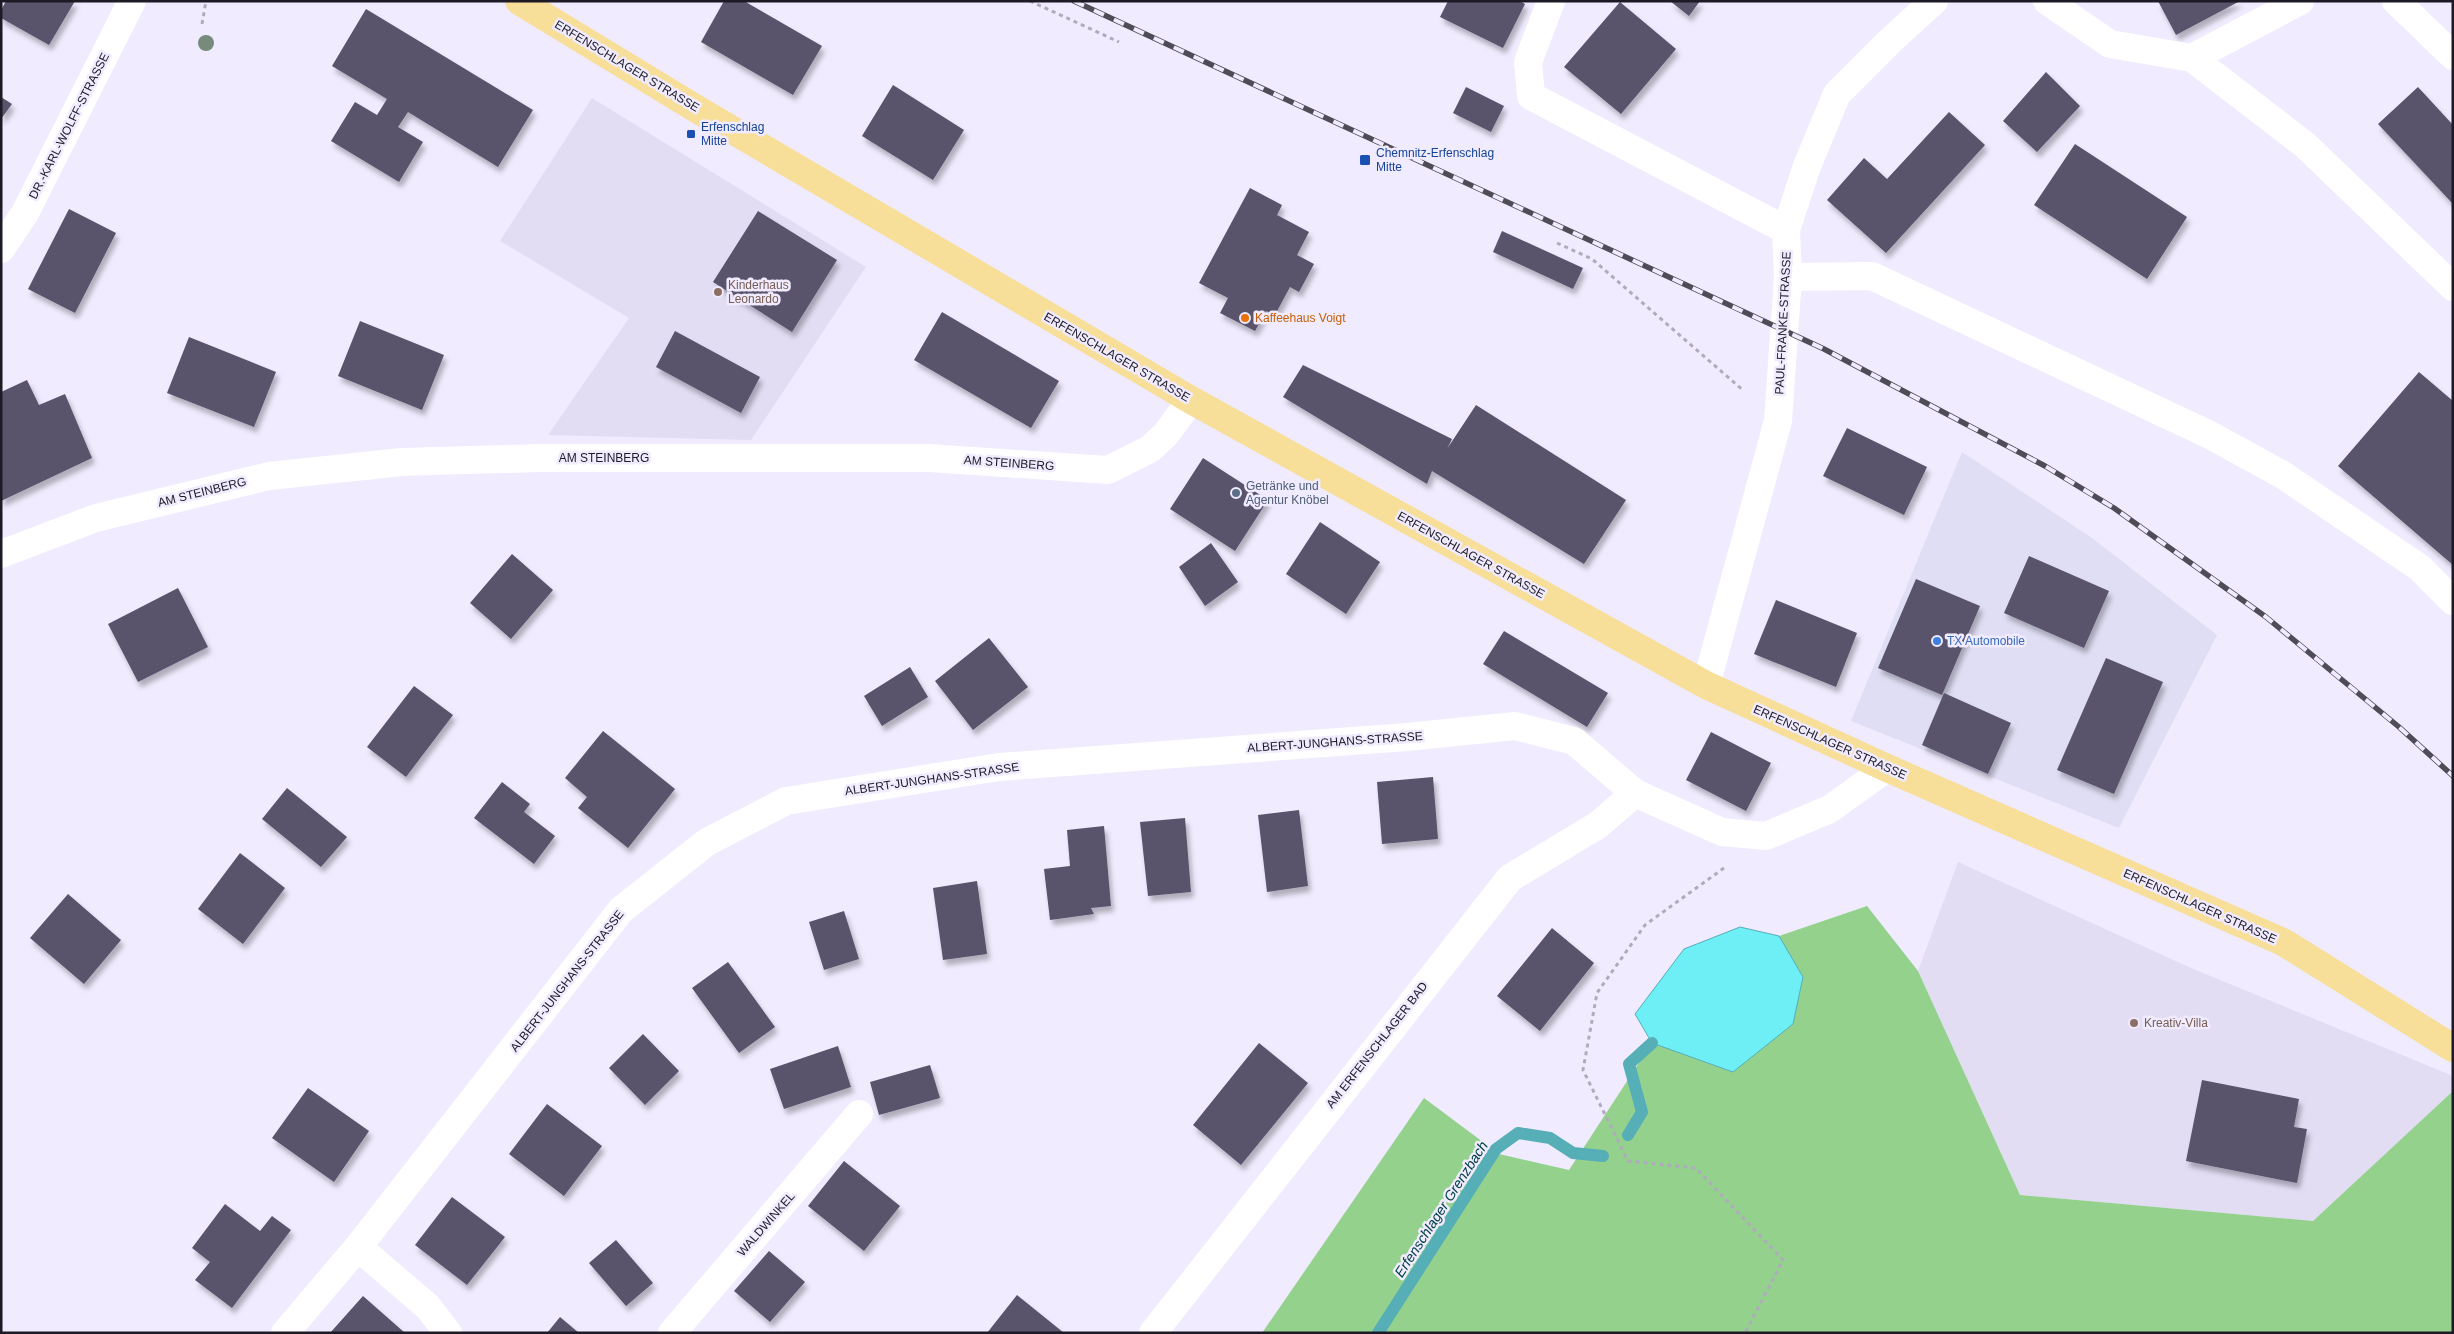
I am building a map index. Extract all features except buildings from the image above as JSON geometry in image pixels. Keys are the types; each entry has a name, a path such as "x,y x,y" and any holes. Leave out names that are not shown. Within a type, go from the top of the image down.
{"main road":[{"name":"ERFENSCHLAGER STRASSE","path":"519,1 704,113 1191,400 1706,685 1887,768 2283,942 2453,1048"}],"street":[{"name":"DR.-KARL-WOLFF-STRASSE","path":"1,249 25,213 132,1"},
{"path":"1551,1 1528,62 1531,96 1786,230"},
{"name":"PAUL-FRANKE-STRASSE","path":"1706,685 1778,421 1788,277 1786,230 1807,166 1837,94 1890,41 1934,1"},
{"path":"2047,1 2110,44 2192,58 2305,145 2453,287"},
{"path":"2192,58 2300,1"},
{"path":"2396,1 2453,56"},
{"path":"1788,277 1872,276 2210,435 2283,475 2420,568 2453,601"},
{"name":"AM STEINBERG","path":"1,554 96,518 268,476 402,462 538,458 929,458 1108,470 1150,449 1166,434 1191,400"},
{"name":"ALBERT-JUNGHANS-STRASSE","path":"285,1333 358,1247 621,910 708,842 786,802 999,767 1407,737 1515,726 1574,741 1635,793 1722,832 1766,836 1830,809 1887,768"},
{"name":"AM ERFENSCHLAGER BAD","path":"1153,1333 1510,878 1598,825 1635,793"},
{"name":"WALDWINKEL","path":"672,1333 859,1114"},
{"path":"358,1247 428,1308 448,1333"}],"path":[{"path":"202,24 206,1"},
{"path":"1030,1 1119,42"},
{"path":"1557,243 1592,259 1778,421"},
{"path":"1745,1333 1783,1260 1696,1168 1628,1160 1582,1070 1597,993 1645,926 1766,836"}],"shaded area":[{"name":"Kinderhaus Leonardo","path":"592,98 866,267 751,440 548,435 629,318 500,241"},
{"path":"1962,452 2092,538 2217,635 2119,828 1851,721"},
{"name":"Kreativ-Villa","path":"1958,862 2191,968 2453,1076 2453,1091 2313,1221 2020,1195 1918,971"}],"green space":[{"path":"1867,906 1918,971 2020,1195 2313,1221 2453,1091 2453,1333 1262,1333 1424,1098 1499,1154 1569,1170 1652,1043 1733,1072 1803,978 1779,936"}],"water":[{"path":"1740,927 1779,936 1803,977 1793,1024 1733,1072 1652,1043 1635,1014 1684,949"}],"waterway":[{"name":"Erfenschlager Grenzbach","path":"1628,1135 1642,1112 1629,1064 1652,1043"},
{"name":"Erfenschlager Grenzbach","path":"1378,1333 1496,1149 1518,1133 1550,1138 1573,1153 1603,1156"}],"railway":[{"path":"1074,1 1824,349 2045,466 2114,508 2266,617 2399,727 2453,776"}],"place":[{"name":"Erfenschlag Mitte","path":"691,134"},
{"name":"Chemnitz-Erfenschlag Mitte","path":"1365,160"},
{"name":"Kinderhaus Leonardo","path":"718,292"},
{"name":"Kaffeehaus Voigt","path":"1245,318"},
{"name":"Getränke und Agentur Knöbel","path":"1236,493"},
{"name":"TX Automobile","path":"1937,641"},
{"name":"Kreativ-Villa","path":"2134,1023"}]}
